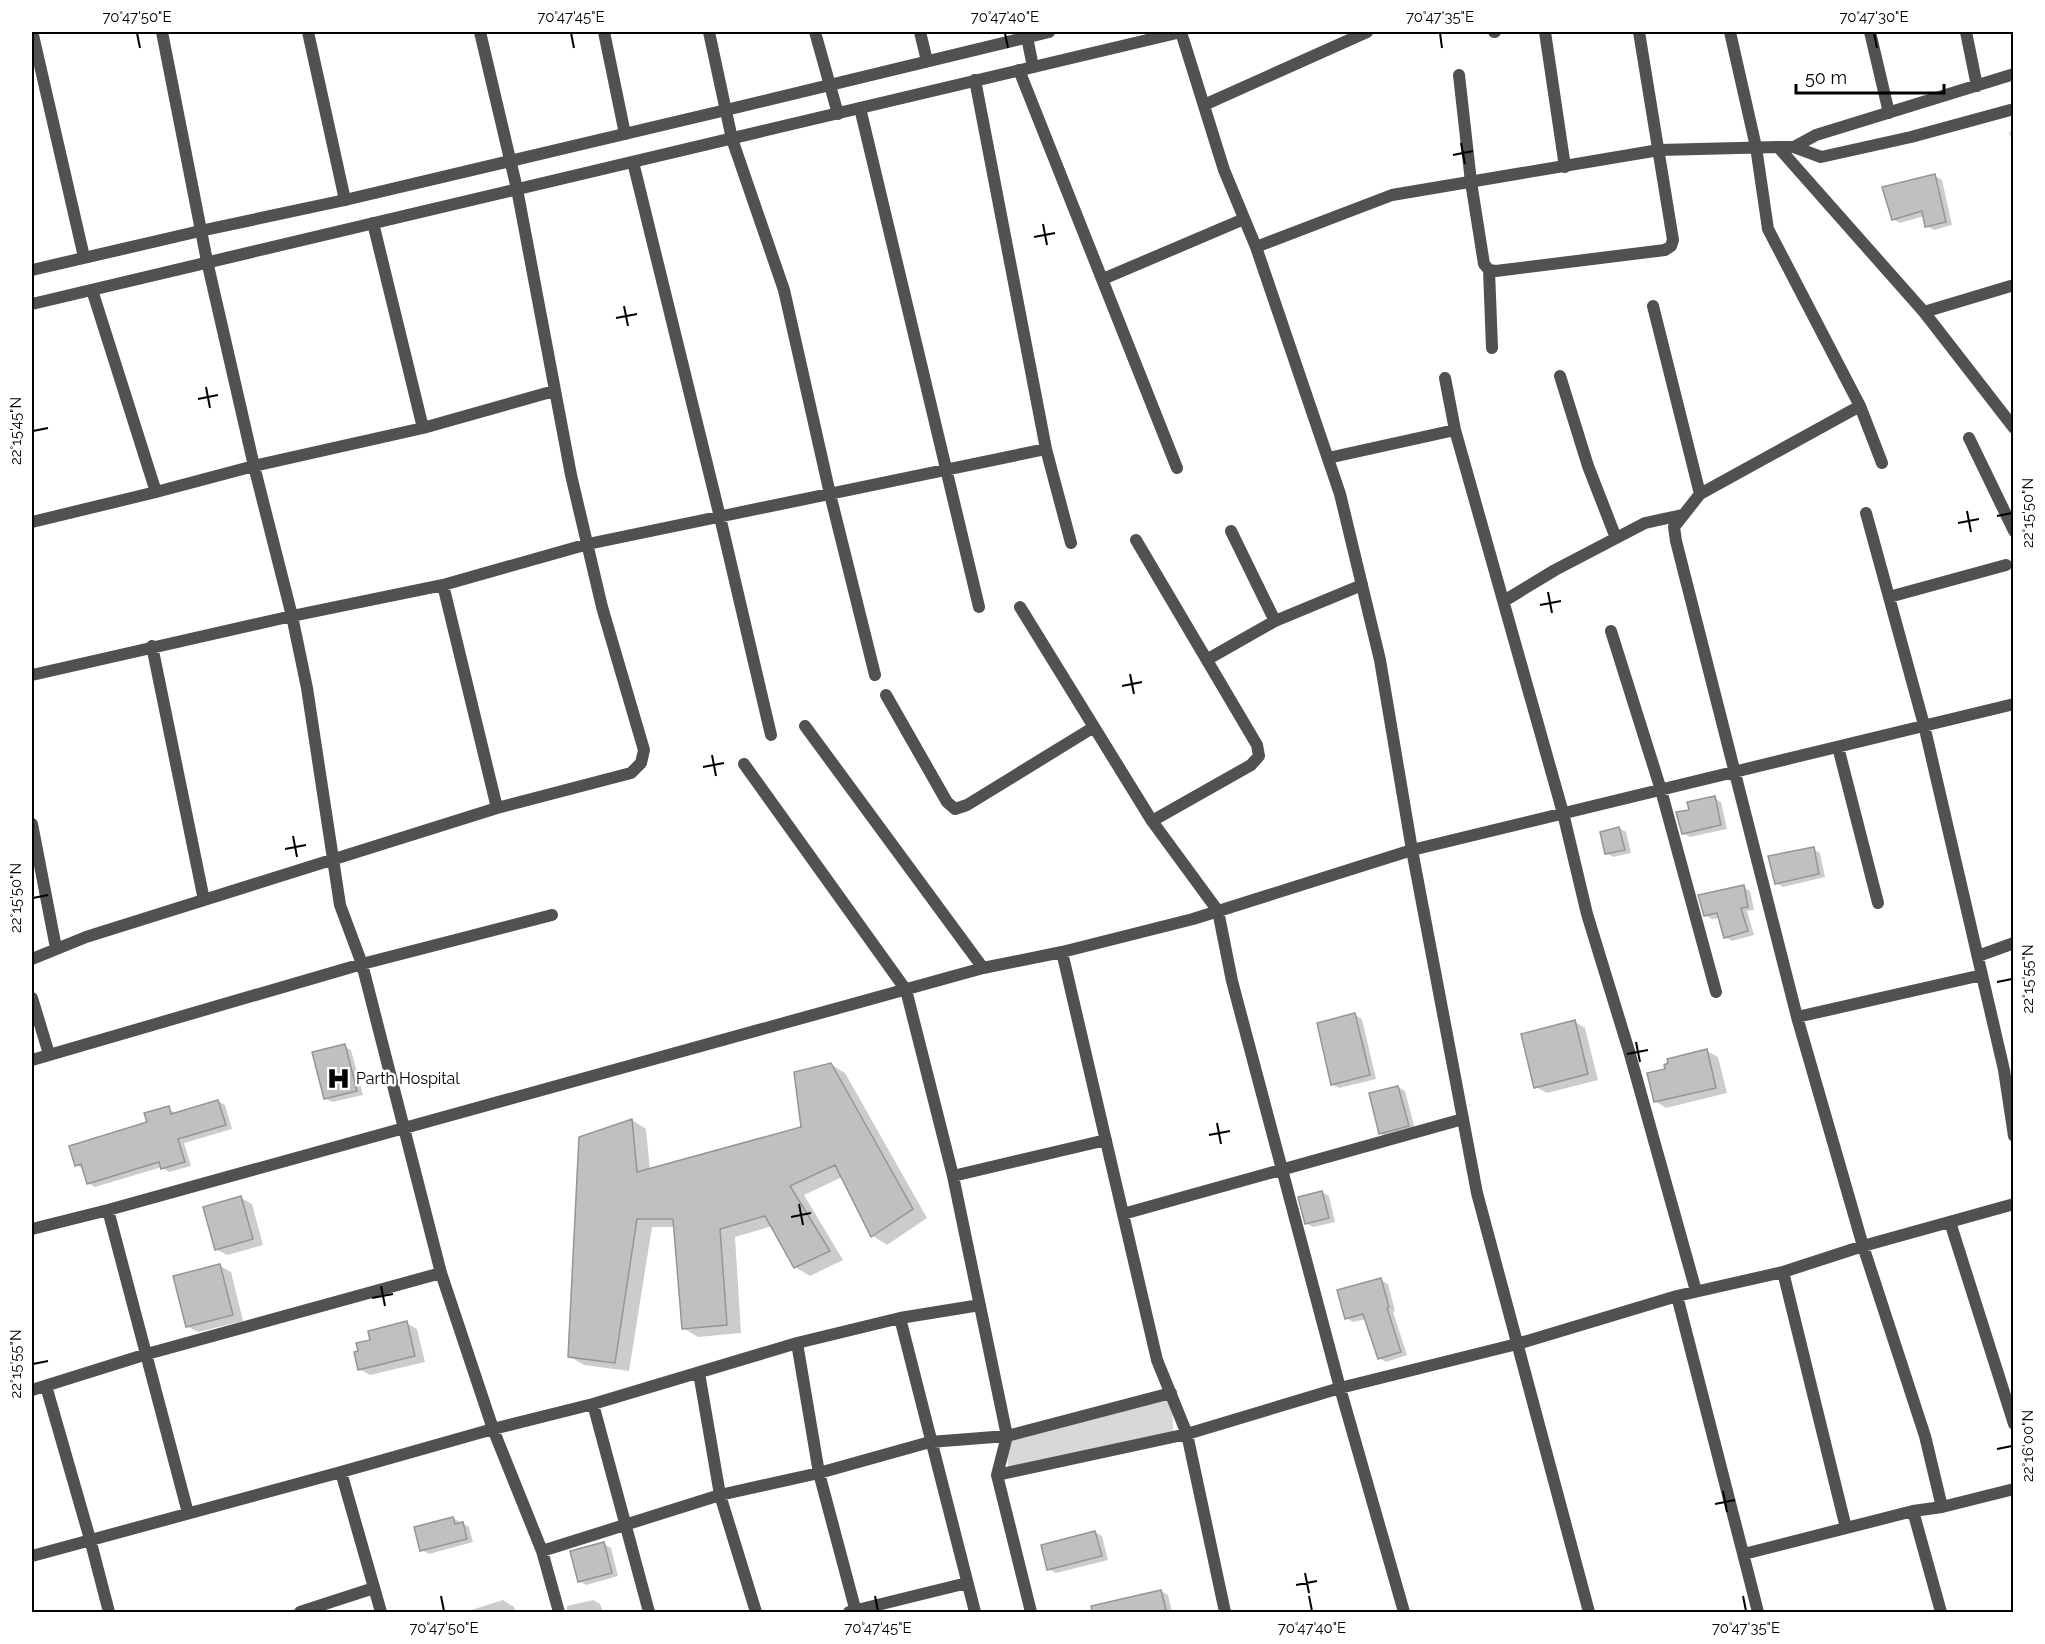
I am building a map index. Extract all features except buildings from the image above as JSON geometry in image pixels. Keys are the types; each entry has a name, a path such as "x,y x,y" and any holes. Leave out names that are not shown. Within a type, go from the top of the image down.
{"street":[{"path":"162,32 200,231 254,466 292,616 307,688 340,905 362,964 441,1273 493,1429 542,1551 559,1612"},
{"path":"308,32 345,200"},
{"path":"32,959 56,948 497,808 631,773 637,769 643,757 644,750 602,607 554,392 517,189 480,32"},
{"path":"604,32 625,134"},
{"path":"709,32 732,139 784,290 830,494 875,675"},
{"path":"815,32 838,114"},
{"path":"920,32 927,61"},
{"path":"32,270 726,111 1027,34 1049,32"},
{"path":"32,304 1181,32 1224,170 1256,247 1340,494 1380,660 1412,850 1477,1193 1589,1612"},
{"path":"1204,105 1367,32"},
{"path":"1545,32 1565,167"},
{"path":"1489,270 1654,251 1671,246 1673,240 1639,32"},
{"path":"1730,32 1756,147 1768,229 1860,406 1882,463"},
{"path":"1870,32 1889,113"},
{"path":"1966,32 1977,86"},
{"path":"36,34 84,257"},
{"path":"1027,34 1033,67"},
{"path":"1019,70 1177,468"},
{"path":"1794,147 1816,135 2013,74"},
{"path":"1459,75 1471,182 1484,264 1489,270 1492,348"},
{"path":"975,80 1046,448 1071,543"},
{"path":"860,108 979,607"},
{"path":"1256,247 1392,195 1659,150 1794,147 1821,157 1911,137 2013,109"},
{"path":"1778,147 1924,312 2013,429"},
{"path":"633,162 771,735"},
{"path":"1103,279 1244,219"},
{"path":"373,223 423,428"},
{"path":"1924,312 2013,285"},
{"path":"93,290 156,492"},
{"path":"1653,306 1700,494"},
{"path":"1560,376 1588,466 1616,538"},
{"path":"1445,378 1455,430 1563,813 1587,914 1629,1051 1696,1292"},
{"path":"32,522 254,466 423,428 554,392"},
{"path":"1860,406 1700,494 1674,526 1734,774 1797,1017 1863,1246 1925,1436 1942,1508"},
{"path":"1328,458 1455,430"},
{"path":"1969,438 2013,531"},
{"path":"32,675 152,646 443,585 588,544 1046,448"},
{"path":"1866,513 1924,725 1982,975 2009,1068 2013,1136"},
{"path":"1504,601 1554,570 1645,523 1682,515"},
{"path":"1231,531 1275,621"},
{"path":"1136,540 1257,745 1259,756 1251,765 1152,821"},
{"path":"1889,597 2006,565"},
{"path":"443,585 497,808"},
{"path":"1208,659 1275,621 1362,585"},
{"path":"1020,607 1152,821 1218,911 1232,981 1282,1170 1340,1388 1404,1612"},
{"path":"1611,631 1661,790 1716,992"},
{"path":"152,646 204,900"},
{"path":"886,695 946,802 955,809 967,805 1094,727"},
{"path":"32,1229 983,968 1062,951 1218,911 1412,850 1734,774 2013,704"},
{"path":"805,726 983,968"},
{"path":"1838,747 1878,903"},
{"path":"744,764 906,990 953,1176 1007,1436 997,1475 1031,1612"},
{"path":"32,824 56,948"},
{"path":"32,1060 362,964 552,915"},
{"path":"1978,956 2013,944"},
{"path":"1062,951 1156,1360 1187,1434 1225,1612"},
{"path":"1797,1017 1982,975"},
{"path":"32,998 49,1054"},
{"path":"1123,1214 1463,1119"},
{"path":"953,1176 1106,1140"},
{"path":"997,1475 1187,1434 1340,1388 1517,1344 1677,1296 1783,1272 1863,1246 2013,1204"},
{"path":"108,1210 188,1513"},
{"path":"1950,1221 2013,1424"},
{"path":"1783,1272 1846,1528"},
{"path":"32,1390 147,1354 441,1273"},
{"path":"1677,1296 1758,1612"},
{"path":"32,1556 493,1429 593,1404 797,1343 900,1318 980,1305"},
{"path":"900,1318 975,1612"},
{"path":"797,1343 819,1473 854,1612 968,1584"},
{"path":"699,1373 720,1495 756,1612"},
{"path":"46,1386 109,1612"},
{"path":"542,1551 720,1495 819,1473 930,1442 1007,1436 1171,1392"},
{"path":"593,1404 649,1612"},
{"path":"341,1472 381,1612"},
{"path":"1744,1554 1913,1511 1942,1508 2013,1489"},
{"path":"1913,1511 1941,1612"},
{"path":"300,1612 375,1588"}],"shaded area":[{"path":"1171,1393 1174,1437 1008,1472 1007,1436"}],"place":[{"name":"Parth Hospital","path":"338,1078"}]}
